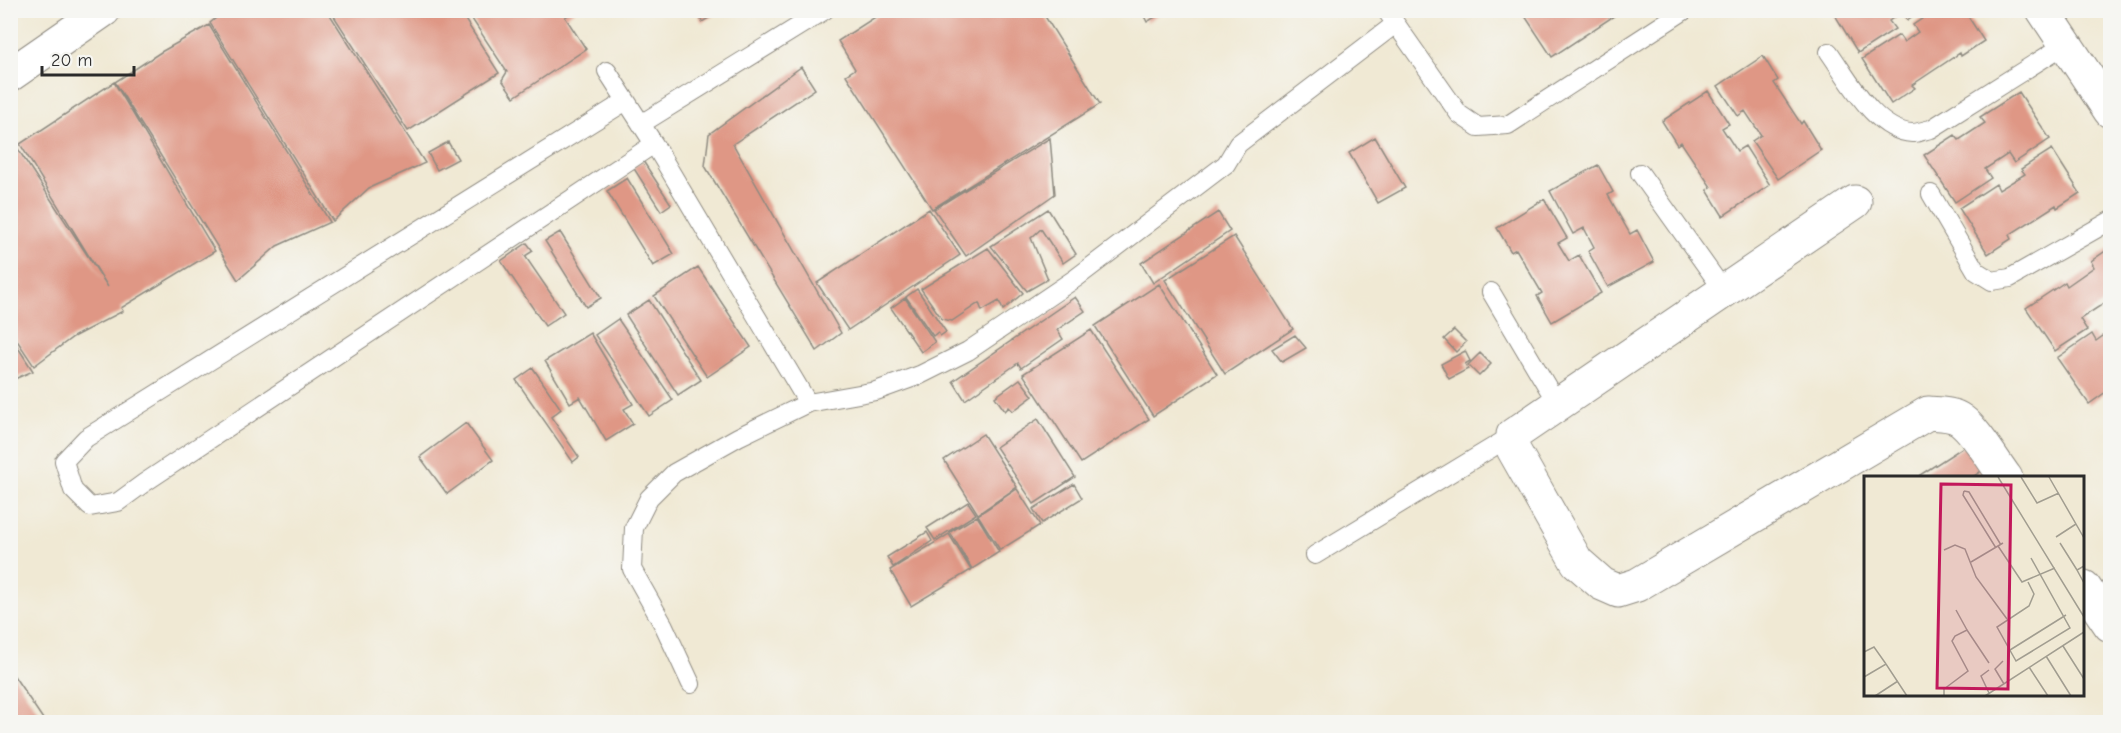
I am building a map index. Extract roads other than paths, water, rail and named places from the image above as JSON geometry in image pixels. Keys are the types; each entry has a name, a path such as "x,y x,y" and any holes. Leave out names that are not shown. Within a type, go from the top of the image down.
{"street":[{"path":"10,75 104,10"},
{"path":"2043,10 2110,111"},
{"path":"1855,202 1513,435 1513,449 1577,562 1602,584 1618,591 1636,585 1928,413 1945,414 1961,419 2005,476"},
{"path":"2085,588 2110,625"}],"lane":[{"path":"641,124 825,10"},
{"path":"691,684 664,626 632,569 634,528 649,498 674,474 738,437 808,403 876,392 920,375 968,351 1076,278 1226,164 1238,144 1390,18 1459,114 1478,127 1508,124 1685,10"},
{"path":"1829,52 1874,115 1897,129 1914,133 1931,129 2066,44"},
{"path":"607,71 654,144 808,403"},
{"path":"626,101 86,438 64,461 73,490 90,507 118,502 654,144"},
{"path":"1640,173 1724,291"},
{"path":"1931,194 1976,271 1992,281 2010,278 2110,221"},
{"path":"1491,292 1558,405"},
{"path":"1315,555 1513,435"}]}
